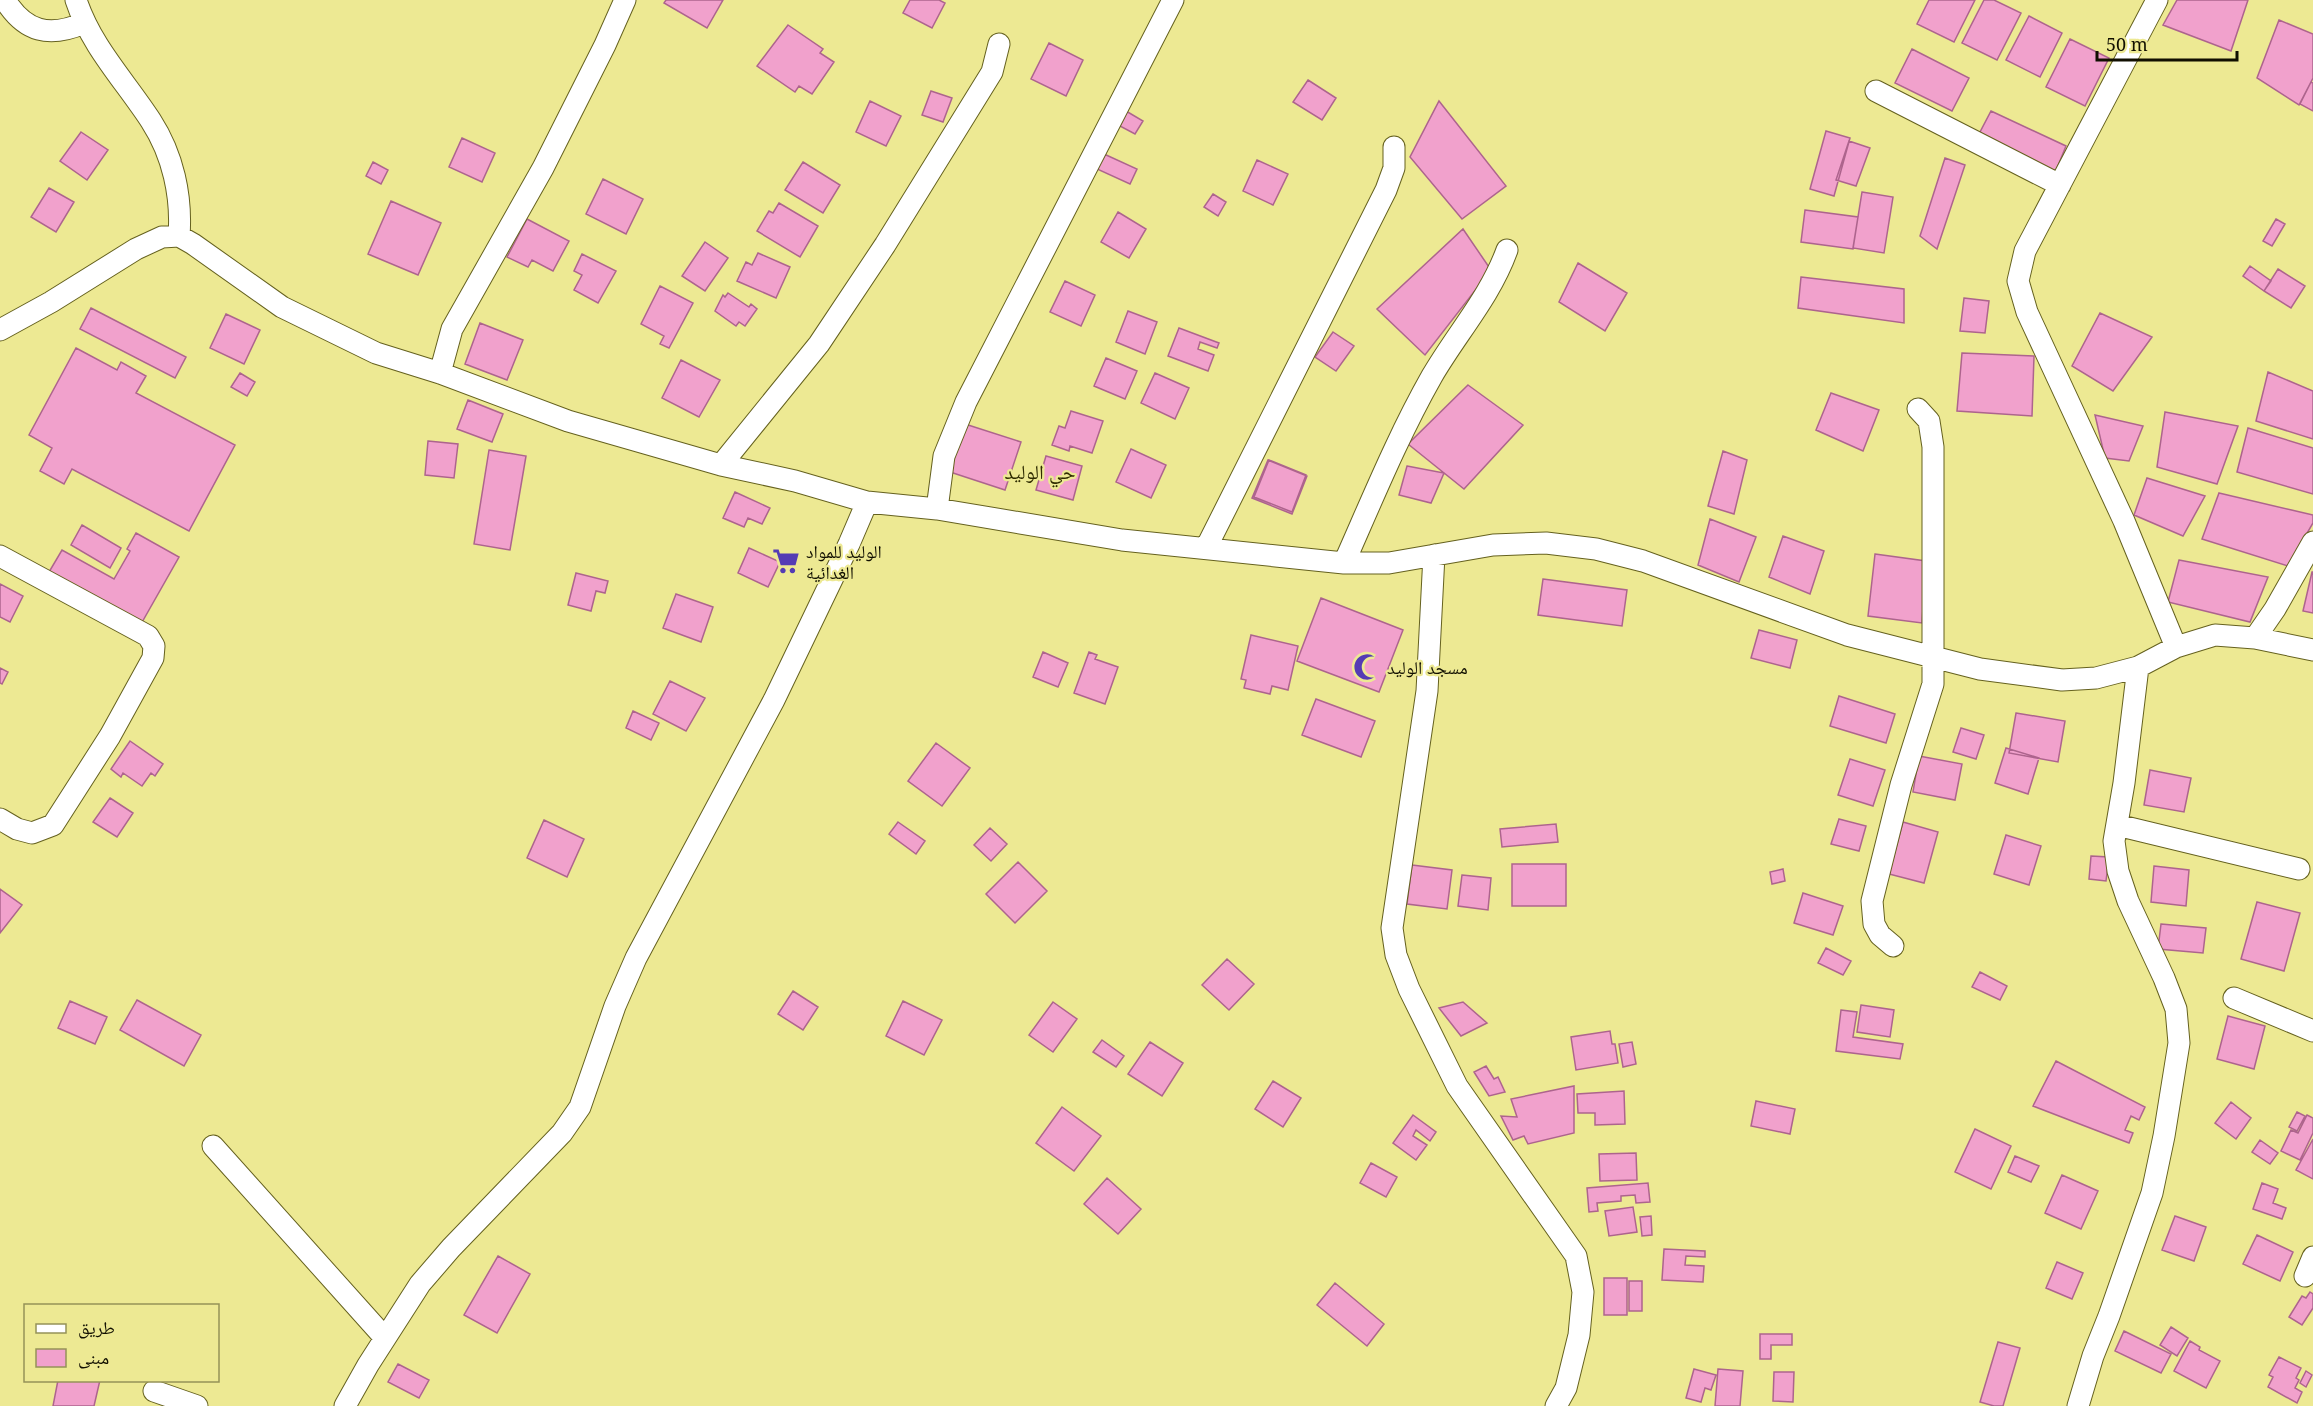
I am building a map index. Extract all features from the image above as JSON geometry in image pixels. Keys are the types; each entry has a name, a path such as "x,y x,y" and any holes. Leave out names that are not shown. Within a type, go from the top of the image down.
{"street":[{"path":"5,0 15,16 30,27 47,31 70,29 84,23"},
{"path":"76,0 84,23 152,122 166,149 178,190 181,213 179,236"},
{"path":"440,373 452,329 543,168 625,0"},
{"path":"937,509 944,456 966,402 1173,0"},
{"path":"2157,0 2025,251 2018,281 2027,312 2124,521 2176,647"},
{"path":"721,465 819,344 885,245 992,72 999,44"},
{"path":"1876,91 2060,185"},
{"path":"1206,548 1386,190 1394,168 1394,147"},
{"path":"0,330 51,302 136,249 162,237 179,236 282,307 376,353 440,373 568,421 721,465 795,481 867,501 937,509 1122,540 1344,563 1389,563 1493,545 1546,543 1596,549 1643,561 1847,634 1934,659 1980,669 2062,680 2097,678 2138,667 2176,647 2215,635 2255,638 2313,650"},
{"path":"1344,563 1410,416 1434,373 1487,293 1508,250"},
{"path":"1893,946 1880,935 1874,924 1872,901 1901,785 1933,684 1931,566 1933,447 1929,421 1918,409"},
{"path":"345,1406 420,1284 451,1248 562,1133 580,1107 615,1006 636,958 774,700 849,544 867,501"},
{"path":"2255,638 2281,599 2313,542"},
{"path":"1434,555 1427,691 1392,928 1396,955 1409,989 1457,1086 1576,1256 1583,1293 1579,1335 1566,1388 1556,1406"},
{"path":"0,556 148,636 154,646 153,658 110,736 53,825 32,833 16,829 0,819"},
{"path":"2078,1406 2093,1356 2152,1193 2179,1043 2176,1009 2128,901 2118,871 2114,841 2124,783 2138,667"},
{"path":"2117,825 2299,869"},
{"path":"2234,998 2313,1031"},
{"path":"213,1146 385,1338"},
{"path":"153,1391 197,1406"}],"building":[{"path":"666,0 723,0 707,28 664,3"},
{"path":"910,0 939,0 945,3 932,28 903,13"},
{"path":"1929,0 1975,0 1954,42 1917,24"},
{"path":"1984,0 1994,0 2021,13 1997,60 1962,43"},
{"path":"2177,0 2248,0 2231,51 2163,25"},
{"path":"2029,16 2062,33 2040,77 2006,60"},
{"path":"2279,20 2313,34 2313,78 2299,105 2257,78"},
{"path":"788,25 823,49 820,53 834,62 812,94 799,86 795,92 757,66"},
{"path":"2070,39 2109,58 2085,106 2046,87"},
{"path":"1049,43 1083,60 1066,96 1031,79"},
{"path":"1912,49 1969,78 1952,111 1895,83"},
{"path":"1308,80 1336,98 1322,120 1293,102"},
{"path":"2311,82 2313,83 2313,111 2300,104"},
{"path":"931,91 952,98 943,122 922,115"},
{"path":"870,101 901,116 886,146 856,132"},
{"path":"1439,101 1506,186 1462,219 1410,157"},
{"path":"1126,111 1143,121 1135,134 1118,125"},
{"path":"1991,111 2066,146 2055,173 1979,134"},
{"path":"1826,131 1850,138 1834,196 1810,189"},
{"path":"81,132 108,150 87,180 60,161"},
{"path":"462,138 495,153 482,182 449,167"},
{"path":"1849,141 1870,148 1856,186 1836,180"},
{"path":"1104,154 1137,169 1130,184 1097,169"},
{"path":"1945,158 1965,165 1937,249 1920,236"},
{"path":"1257,160 1288,174 1273,205 1243,191"},
{"path":"373,162 388,170 381,184 366,176"},
{"path":"803,162 840,185 823,213 785,190"},
{"path":"603,179 643,199 626,234 586,214"},
{"path":"49,188 74,202 56,232 31,217"},
{"path":"1862,192 1893,197 1884,253 1853,248"},
{"path":"1213,194 1226,202 1218,216 1204,207"},
{"path":"391,201 441,223 418,275 368,254"},
{"path":"779,203 818,226 800,257 757,231 769,211 773,213"},
{"path":"1805,210 1858,217 1853,249 1801,242"},
{"path":"1118,212 1146,229 1129,258 1101,242"},
{"path":"527,219 569,241 553,271 532,260 528,267 507,257"},
{"path":"2276,219 2285,224 2272,246 2263,241"},
{"path":"1463,229 1491,270 1425,355 1377,309"},
{"path":"705,242 728,258 705,291 682,276"},
{"path":"758,253 790,267 776,298 737,281 746,262 752,265"},
{"path":"582,254 616,271 598,303 574,290 582,275 574,271"},
{"path":"1578,263 1627,293 1605,331 1559,302"},
{"path":"2250,266 2271,281 2264,291 2243,276"},
{"path":"2278,269 2305,286 2291,308 2264,291"},
{"path":"1801,277 1904,289 1904,323 1798,308"},
{"path":"1065,281 1095,295 1081,326 1050,312"},
{"path":"660,286 693,303 669,348 660,344 664,336 641,324"},
{"path":"728,293 749,307 751,304 757,309 745,326 739,322 736,326 715,311 723,295 725,297"},
{"path":"1964,298 1989,301 1985,333 1960,331"},
{"path":"91,308 186,357 175,378 80,329"},
{"path":"1128,311 1157,322 1145,354 1116,342"},
{"path":"2100,313 2152,337 2113,391 2072,366"},
{"path":"226,314 260,330 244,364 210,348"},
{"path":"480,323 523,340 507,380 465,364"},
{"path":"1179,328 1219,343 1217,348 1200,342 1198,349 1214,355 1208,371 1168,356"},
{"path":"1333,332 1354,346 1336,371 1315,357"},
{"path":"76,348 117,370 121,362 146,376 136,393 235,445 189,531 72,469 64,484 40,471 52,448 29,435"},
{"path":"1962,353 2034,356 2032,416 1957,411"},
{"path":"1106,358 1137,371 1125,399 1094,386"},
{"path":"681,360 720,380 699,417 662,398"},
{"path":"2268,372 2313,391 2313,439 2256,421"},
{"path":"240,373 255,382 247,396 231,387"},
{"path":"1155,373 1189,388 1175,419 1141,403"},
{"path":"1468,385 1523,425 1464,489 1408,444"},
{"path":"1831,393 1879,410 1863,451 1816,430"},
{"path":"468,400 503,414 492,442 457,429"},
{"path":"1071,411 1103,421 1092,453 1070,446 1069,451 1052,445 1059,426 1065,428"},
{"path":"2165,412 2238,426 2217,484 2157,467"},
{"path":"2095,415 2143,426 2129,461 2105,458"},
{"path":"965,424 1021,442 1005,490 950,472"},
{"path":"2248,428 2313,448 2313,494 2237,472"},
{"path":"428,441 458,444 454,478 425,475"},
{"path":"1131,449 1166,465 1151,498 1116,482"},
{"path":"489,450 526,456 510,550 474,544"},
{"path":"1723,451 1747,460 1734,514 1708,506"},
{"path":"1046,456 1082,466 1073,500 1036,490"},
{"path":"1268,460 1307,476 1292,514 1252,498"},
{"path":"1269,460 1306,475 1292,512 1254,497"},
{"path":"1407,466 1444,473 1431,503 1399,495"},
{"path":"2147,478 2205,496 2183,536 2134,515"},
{"path":"735,492 770,508 762,524 748,518 744,527 723,518"},
{"path":"2219,493 2313,515 2313,523 2288,566 2202,539"},
{"path":"1710,519 1756,537 1739,582 1698,565"},
{"path":"82,525 121,548 110,568 71,545"},
{"path":"136,533 179,557 141,624 49,572 62,550 114,579 130,551 127,549"},
{"path":"1783,536 1824,551 1810,594 1769,577"},
{"path":"749,548 780,562 768,587 738,573"},
{"path":"1875,554 1926,561 1922,623 1868,616"},
{"path":"2179,560 2268,577 2250,622 2168,602"},
{"path":"2313,572 2313,613 2303,611"},
{"path":"576,573 608,581 605,593 596,591 591,611 568,605"},
{"path":"1543,579 1627,590 1622,626 1538,615"},
{"path":"0,584 23,596 10,622 0,617"},
{"path":"676,594 713,607 701,642 663,628"},
{"path":"1321,598 1403,630 1379,692 1297,661"},
{"path":"1759,630 1797,640 1790,668 1751,658"},
{"path":"1251,635 1298,646 1288,690 1272,686 1270,694 1244,688 1246,680 1241,679"},
{"path":"1043,652 1068,663 1058,687 1033,677"},
{"path":"1089,652 1097,655 1095,659 1118,667 1105,704 1074,693"},
{"path":"0,668 8,672 2,684 0,683"},
{"path":"670,681 705,698 686,731 653,714"},
{"path":"1839,696 1895,714 1886,743 1830,726"},
{"path":"1316,699 1375,721 1361,757 1302,735"},
{"path":"633,711 659,723 651,740 626,728"},
{"path":"2016,713 2065,721 2058,762 2009,753"},
{"path":"1961,728 1984,735 1976,759 1953,752"},
{"path":"130,741 163,764 155,776 151,773 142,786 123,773 121,777 111,769"},
{"path":"936,743 970,768 942,806 908,781"},
{"path":"2006,748 2039,758 2028,794 1995,783"},
{"path":"1919,756 1962,764 1955,800 1913,792"},
{"path":"1850,759 1885,770 1873,806 1838,795"},
{"path":"2150,770 2191,778 2184,812 2144,805"},
{"path":"110,798 133,813 117,837 93,822"},
{"path":"1839,819 1866,826 1859,851 1831,844"},
{"path":"544,820 584,839 567,877 527,858"},
{"path":"898,822 925,841 916,854 889,834"},
{"path":"1903,822 1938,832 1924,883 1889,874"},
{"path":"1556,824 1558,842 1502,847 1500,829"},
{"path":"990,828 1007,844 991,861 974,845"},
{"path":"2006,835 2041,846 2029,885 1994,874"},
{"path":"2091,856 2109,857 2106,881 2089,879"},
{"path":"1018,862 1047,891 1015,923 986,894"},
{"path":"1512,864 1566,864 1566,906 1512,906"},
{"path":"1412,865 1452,870 1447,909 1407,904"},
{"path":"2154,866 2189,870 2186,906 2151,902"},
{"path":"1783,869 1785,881 1772,884 1770,872"},
{"path":"1462,875 1491,878 1488,910 1458,906"},
{"path":"0,889 22,905 0,933"},
{"path":"1803,893 1843,906 1833,935 1794,923"},
{"path":"2257,902 2300,913 2284,971 2241,959"},
{"path":"2161,924 2206,928 2203,953 2158,949"},
{"path":"1826,948 1851,961 1843,975 1818,963"},
{"path":"1227,959 1254,984 1229,1010 1202,985"},
{"path":"1980,972 2007,986 2000,1000 1972,987"},
{"path":"793,991 818,1007 803,1030 778,1014"},
{"path":"137,1000 201,1035 184,1066 120,1030"},
{"path":"70,1001 107,1017 95,1044 58,1028"},
{"path":"903,1001 942,1020 924,1055 886,1036"},
{"path":"1053,1002 1077,1019 1053,1052 1029,1035"},
{"path":"1463,1002 1487,1023 1461,1036 1439,1008"},
{"path":"1861,1005 1894,1010 1890,1037 1857,1032"},
{"path":"1841,1010 1857,1012 1853,1037 1903,1044 1900,1059 1836,1051"},
{"path":"2228,1016 2265,1026 2254,1069 2217,1059"},
{"path":"1610,1031 1618,1063 1576,1070 1571,1037"},
{"path":"1102,1040 1124,1056 1116,1067 1093,1052"},
{"path":"1150,1042 1183,1063 1162,1096 1128,1074"},
{"path":"1632,1042 1636,1064 1623,1067 1619,1044"},
{"path":"2056,1061 2145,1107 2139,1120 2131,1116 2125,1130 2133,1133 2129,1143 2033,1106"},
{"path":"1486,1066 1494,1079 1498,1077 1505,1092 1489,1096 1474,1072"},
{"path":"1273,1081 1301,1098 1283,1127 1255,1109"},
{"path":"1574,1086 1574,1133 1528,1144 1524,1136 1513,1140 1501,1116 1517,1117 1511,1099"},
{"path":"1624,1091 1625,1124 1595,1125 1595,1113 1578,1113 1577,1094"},
{"path":"1756,1101 1795,1109 1790,1134 1751,1126"},
{"path":"2231,1102 2251,1118 2236,1139 2215,1123"},
{"path":"1062,1107 1101,1136 1074,1171 1036,1143"},
{"path":"2297,1112 2305,1116 2297,1131 2289,1127"},
{"path":"1413,1115 1436,1132 1430,1141 1416,1130 1413,1136 1427,1145 1416,1160 1393,1143"},
{"path":"2307,1115 2313,1118 2313,1133 2300,1160 2281,1151 2291,1130 2298,1133"},
{"path":"1975,1129 2011,1146 1991,1189 1955,1172"},
{"path":"2313,1139 2313,1179 2296,1170"},
{"path":"2260,1140 2278,1153 2270,1164 2252,1152"},
{"path":"1636,1153 1637,1180 1600,1181 1599,1154"},
{"path":"2015,1156 2039,1166 2031,1182 2008,1172"},
{"path":"1371,1163 1397,1177 1386,1197 1360,1183"},
{"path":"2062,1175 2098,1191 2081,1229 2045,1213"},
{"path":"1107,1178 1141,1209 1118,1234 1084,1204"},
{"path":"1648,1183 1650,1202 1636,1203 1635,1195 1621,1196 1621,1201 1597,1203 1598,1211 1589,1212 1587,1188"},
{"path":"2262,1183 2278,1189 2273,1203 2286,1208 2282,1219 2253,1209"},
{"path":"1633,1207 1637,1232 1609,1236 1605,1211"},
{"path":"1651,1216 1652,1235 1642,1236 1640,1217"},
{"path":"2175,1216 2206,1227 2194,1261 2162,1250"},
{"path":"2257,1235 2293,1252 2280,1281 2243,1264"},
{"path":"1664,1249 1705,1251 1705,1257 1686,1256 1685,1265 1704,1266 1703,1282 1662,1280"},
{"path":"498,1256 530,1274 497,1333 464,1315"},
{"path":"2057,1262 2083,1273 2072,1299 2046,1288"},
{"path":"1604,1278 1627,1278 1627,1315 1604,1315"},
{"path":"1629,1281 1642,1281 1642,1311 1629,1311"},
{"path":"1335,1283 1384,1324 1367,1346 1317,1305"},
{"path":"2310,1292 2313,1294 2313,1308 2302,1325 2289,1317 2302,1296 2306,1298"},
{"path":"2171,1327 2188,1338 2177,1356 2160,1345"},
{"path":"2124,1331 2171,1354 2161,1373 2115,1351"},
{"path":"1760,1334 1792,1334 1792,1345 1771,1345 1771,1359 1760,1359"},
{"path":"2190,1341 2200,1347 2199,1350 2220,1361 2206,1388 2174,1371"},
{"path":"1998,1342 2020,1348 2003,1406 1980,1402"},
{"path":"2279,1357 2301,1368 2296,1378 2299,1380 2295,1388 2302,1392 2297,1403 2268,1387 2273,1377 2269,1375"},
{"path":"398,1364 429,1380 419,1398 388,1382"},
{"path":"1694,1369 1716,1375 1711,1390 1705,1388 1701,1402 1686,1398"},
{"path":"1718,1369 1743,1371 1740,1406 1715,1406"},
{"path":"2306,1371 2312,1375 2306,1387 2300,1383"},
{"path":"1774,1372 1794,1372 1793,1402 1773,1401"},
{"path":"58,1382 100,1382 94,1406 53,1406"}],"place":[{"name":"الوليد للمواد الغدائية","path":"786,561"},
{"name":"مسجد الوليد","path":"1367,667"}],"district":[{"name":"حي الوليد","path":"1040,471"}]}
